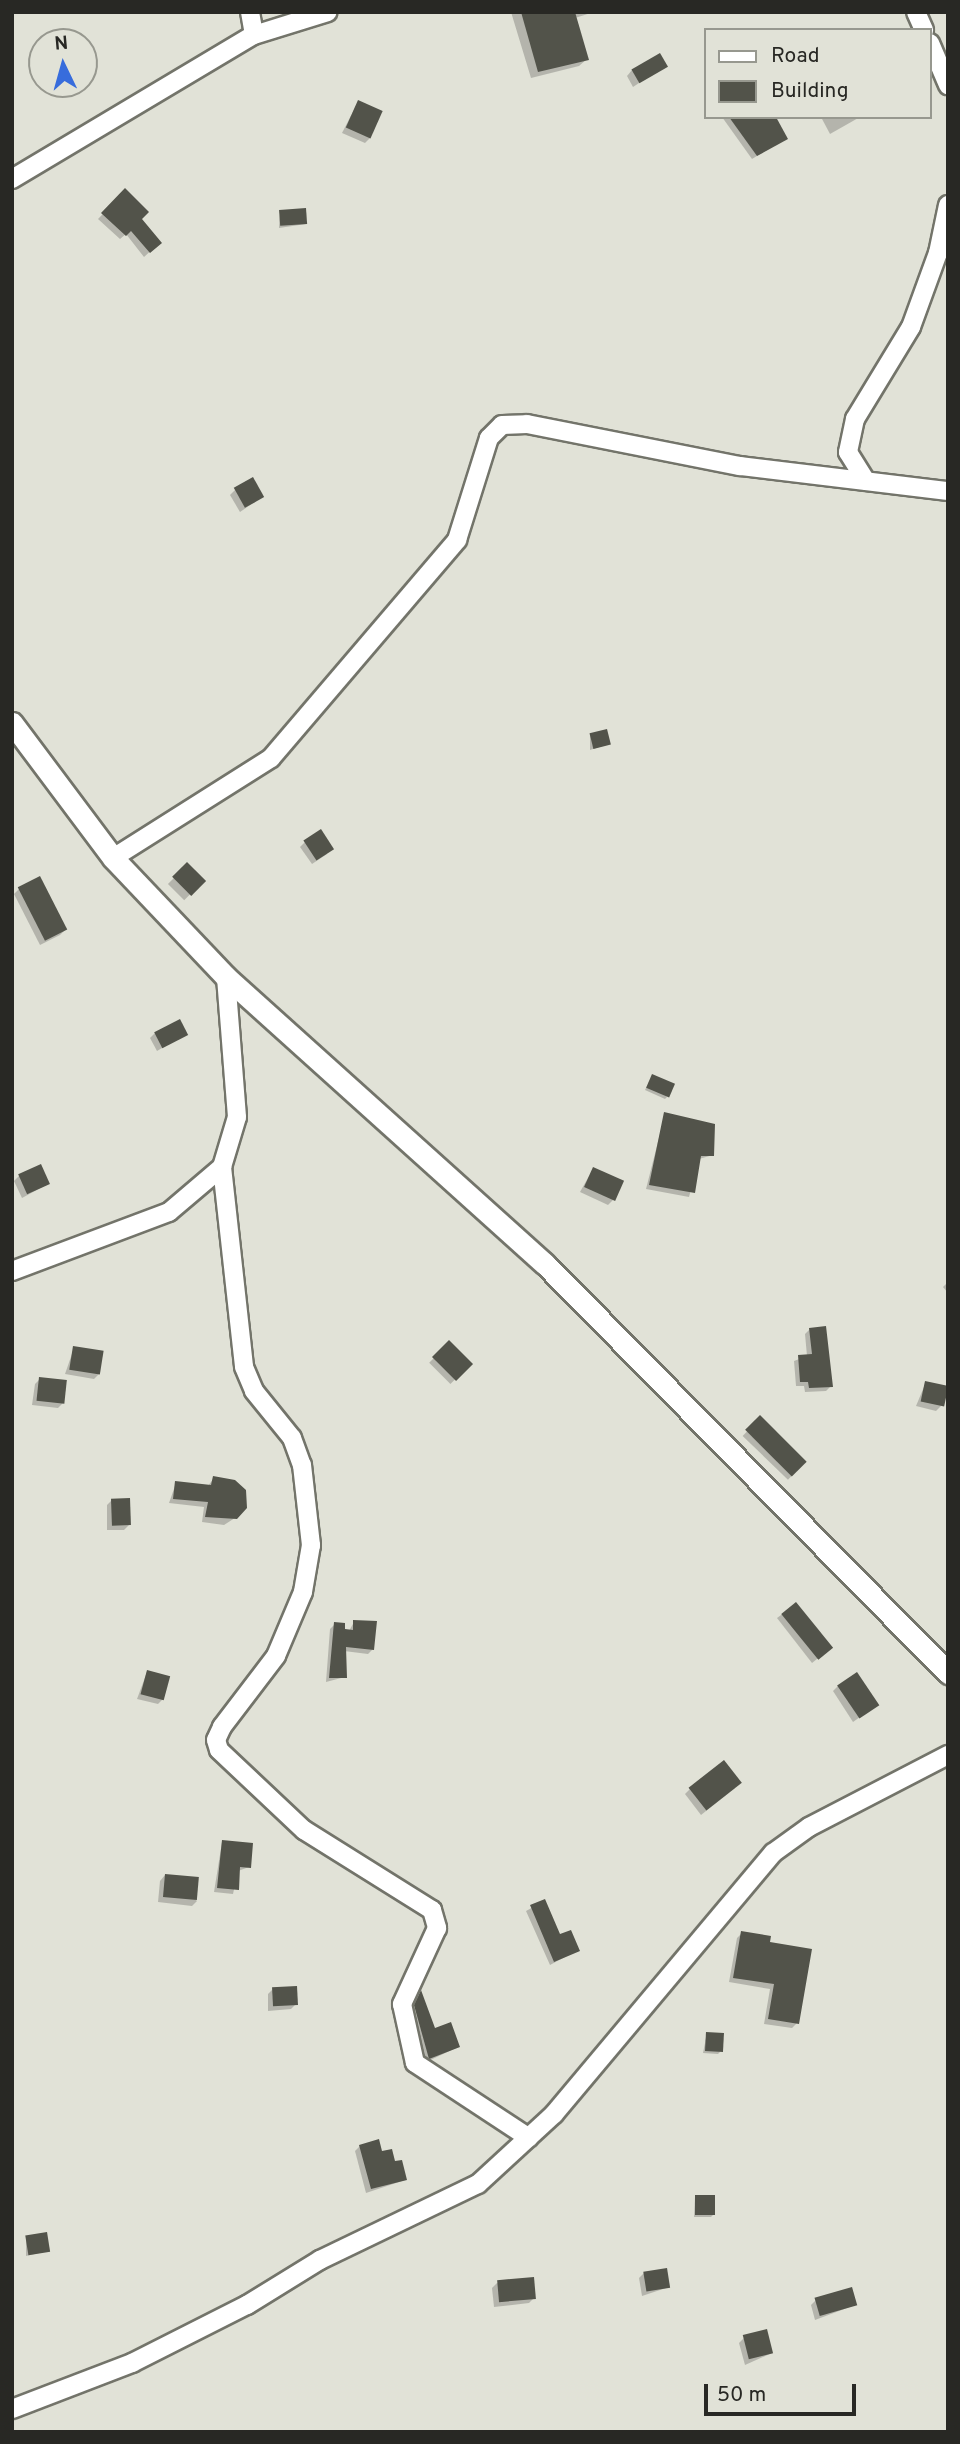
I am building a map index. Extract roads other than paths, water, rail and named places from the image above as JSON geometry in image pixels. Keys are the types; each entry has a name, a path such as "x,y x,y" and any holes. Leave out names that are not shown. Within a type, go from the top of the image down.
{"street":[{"path":"250,12 254,35"},
{"path":"12,179 254,35 328,12"},
{"path":"916,12 923,28"},
{"path":"932,48 948,85"},
{"path":"866,481 848,452 855,419 911,327 938,253 948,205"},
{"path":"113,859 271,758 457,540 489,438 502,425 527,424 740,466 948,491"},
{"path":"12,723 113,859 226,977 544,1263 948,1673"},
{"path":"226,977 237,1117 222,1167 244,1367 254,1391 292,1438 302,1465 311,1545 303,1592 276,1656 222,1727 216,1740 219,1750 304,1830 432,1910 437,1928 402,2004 415,2063 529,2138"},
{"path":"12,1271 169,1212 222,1167"},
{"path":"12,2409 132,2363 247,2305 320,2260 478,2185 554,2114 773,1853 809,1827 948,1755"}]}
